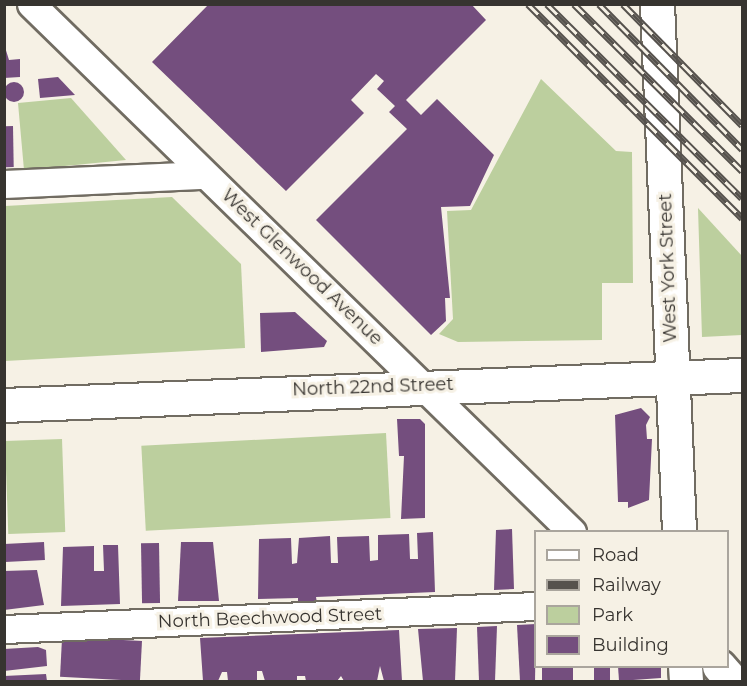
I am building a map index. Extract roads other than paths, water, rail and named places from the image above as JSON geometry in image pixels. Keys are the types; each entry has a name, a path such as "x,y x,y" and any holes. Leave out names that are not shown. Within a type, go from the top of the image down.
{"main road":[{"name":"West York Street","path":"657,4 680,530"},
{"name":"North 22nd Street","path":"4,405 425,385 742,375"},
{"path":"721,668 733,681"}],"street":[{"name":"West Glenwood Avenue","path":"31,4 205,175 425,385 571,530"},
{"path":"4,184 205,175"},
{"name":"North Beechwood Street","path":"4,629 534,606"}],"railway":[{"path":"528,4 742,218"},
{"path":"547,4 742,198"},
{"path":"574,4 742,171"},
{"path":"599,4 742,149"},
{"path":"623,4 742,125"}]}
